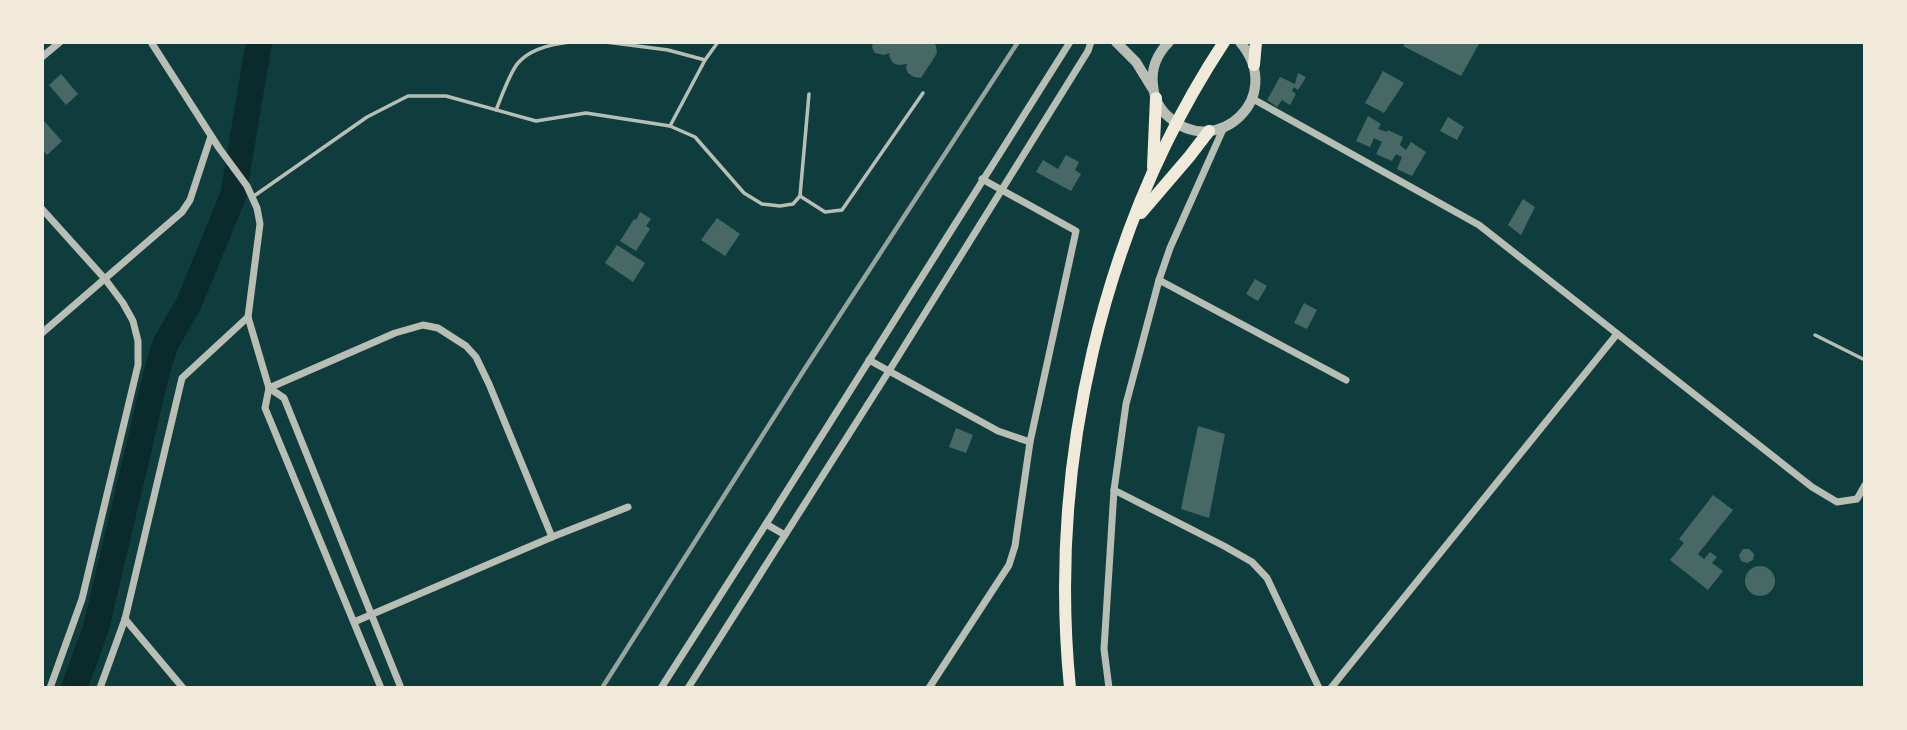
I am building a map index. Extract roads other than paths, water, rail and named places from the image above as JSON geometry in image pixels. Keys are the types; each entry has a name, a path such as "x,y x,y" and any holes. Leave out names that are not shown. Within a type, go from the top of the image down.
{"highway":[{"path":"1070,688 1065,621 1066,562 1075,447 1100,320 1115,269 1153,173 1177,124 1224,42"},
{"path":"1254,65 1256,42"},
{"path":"1153,173 1154,94"},
{"path":"1132,225 1209,131"}],"street":[{"path":"42,58 60,42"},
{"path":"151,42 211,136 247,186 257,208 260,224 248,317 269,388 265,408 381,688"},
{"path":"661,688 1070,42"},
{"path":"688,688 890,371 1088,51 1091,42"},
{"path":"1116,42 1136,62 1161,108 1177,124 1192,130 1209,131 1236,120 1246,111 1253,99 1256,82 1254,65 1240,42"},
{"path":"1154,94 1154,66 1159,54 1169,42"},
{"path":"1253,99 1479,225 1812,487 1837,502 1857,499 1865,485"},
{"path":"1109,688 1104,649 1114,490 1126,404 1170,248 1224,127"},
{"path":"42,333 187,206 211,136"},
{"path":"929,688 1009,565 1030,442 1076,231 982,179"},
{"path":"42,209 123,303 133,321 138,341 138,365 82,599 50,688"},
{"path":"1159,280 1346,380"},
{"path":"100,688 125,619 182,379 248,317"},
{"path":"269,388 395,333 423,325 438,328 466,346 476,357 551,537"},
{"path":"1331,688 1617,334"},
{"path":"869,360 998,431 1030,442"},
{"path":"269,388 284,398 401,688"},
{"path":"1114,490 1252,562 1267,578 1319,688"},
{"path":"354,622 551,537 628,508"},
{"path":"766,524 785,536"},
{"path":"125,619 183,688"}],"lane":[{"path":"496,110 517,64 533,52 554,44 570,42"},
{"path":"606,42 668,50 705,60"},
{"path":"670,126 705,60 718,42"},
{"path":"800,196 825,212 842,210 923,93"},
{"path":"252,197 367,117 408,96 446,96 536,121 586,113 670,126 695,137 744,193 762,204 793,204 800,196 809,94"},
{"path":"1815,335 1865,360"}],"waterway":[{"path":"74,688 96,628 165,345 189,303 233,196 259,42"}],"railway":[{"path":"602,688 804,370 1018,42"}]}
